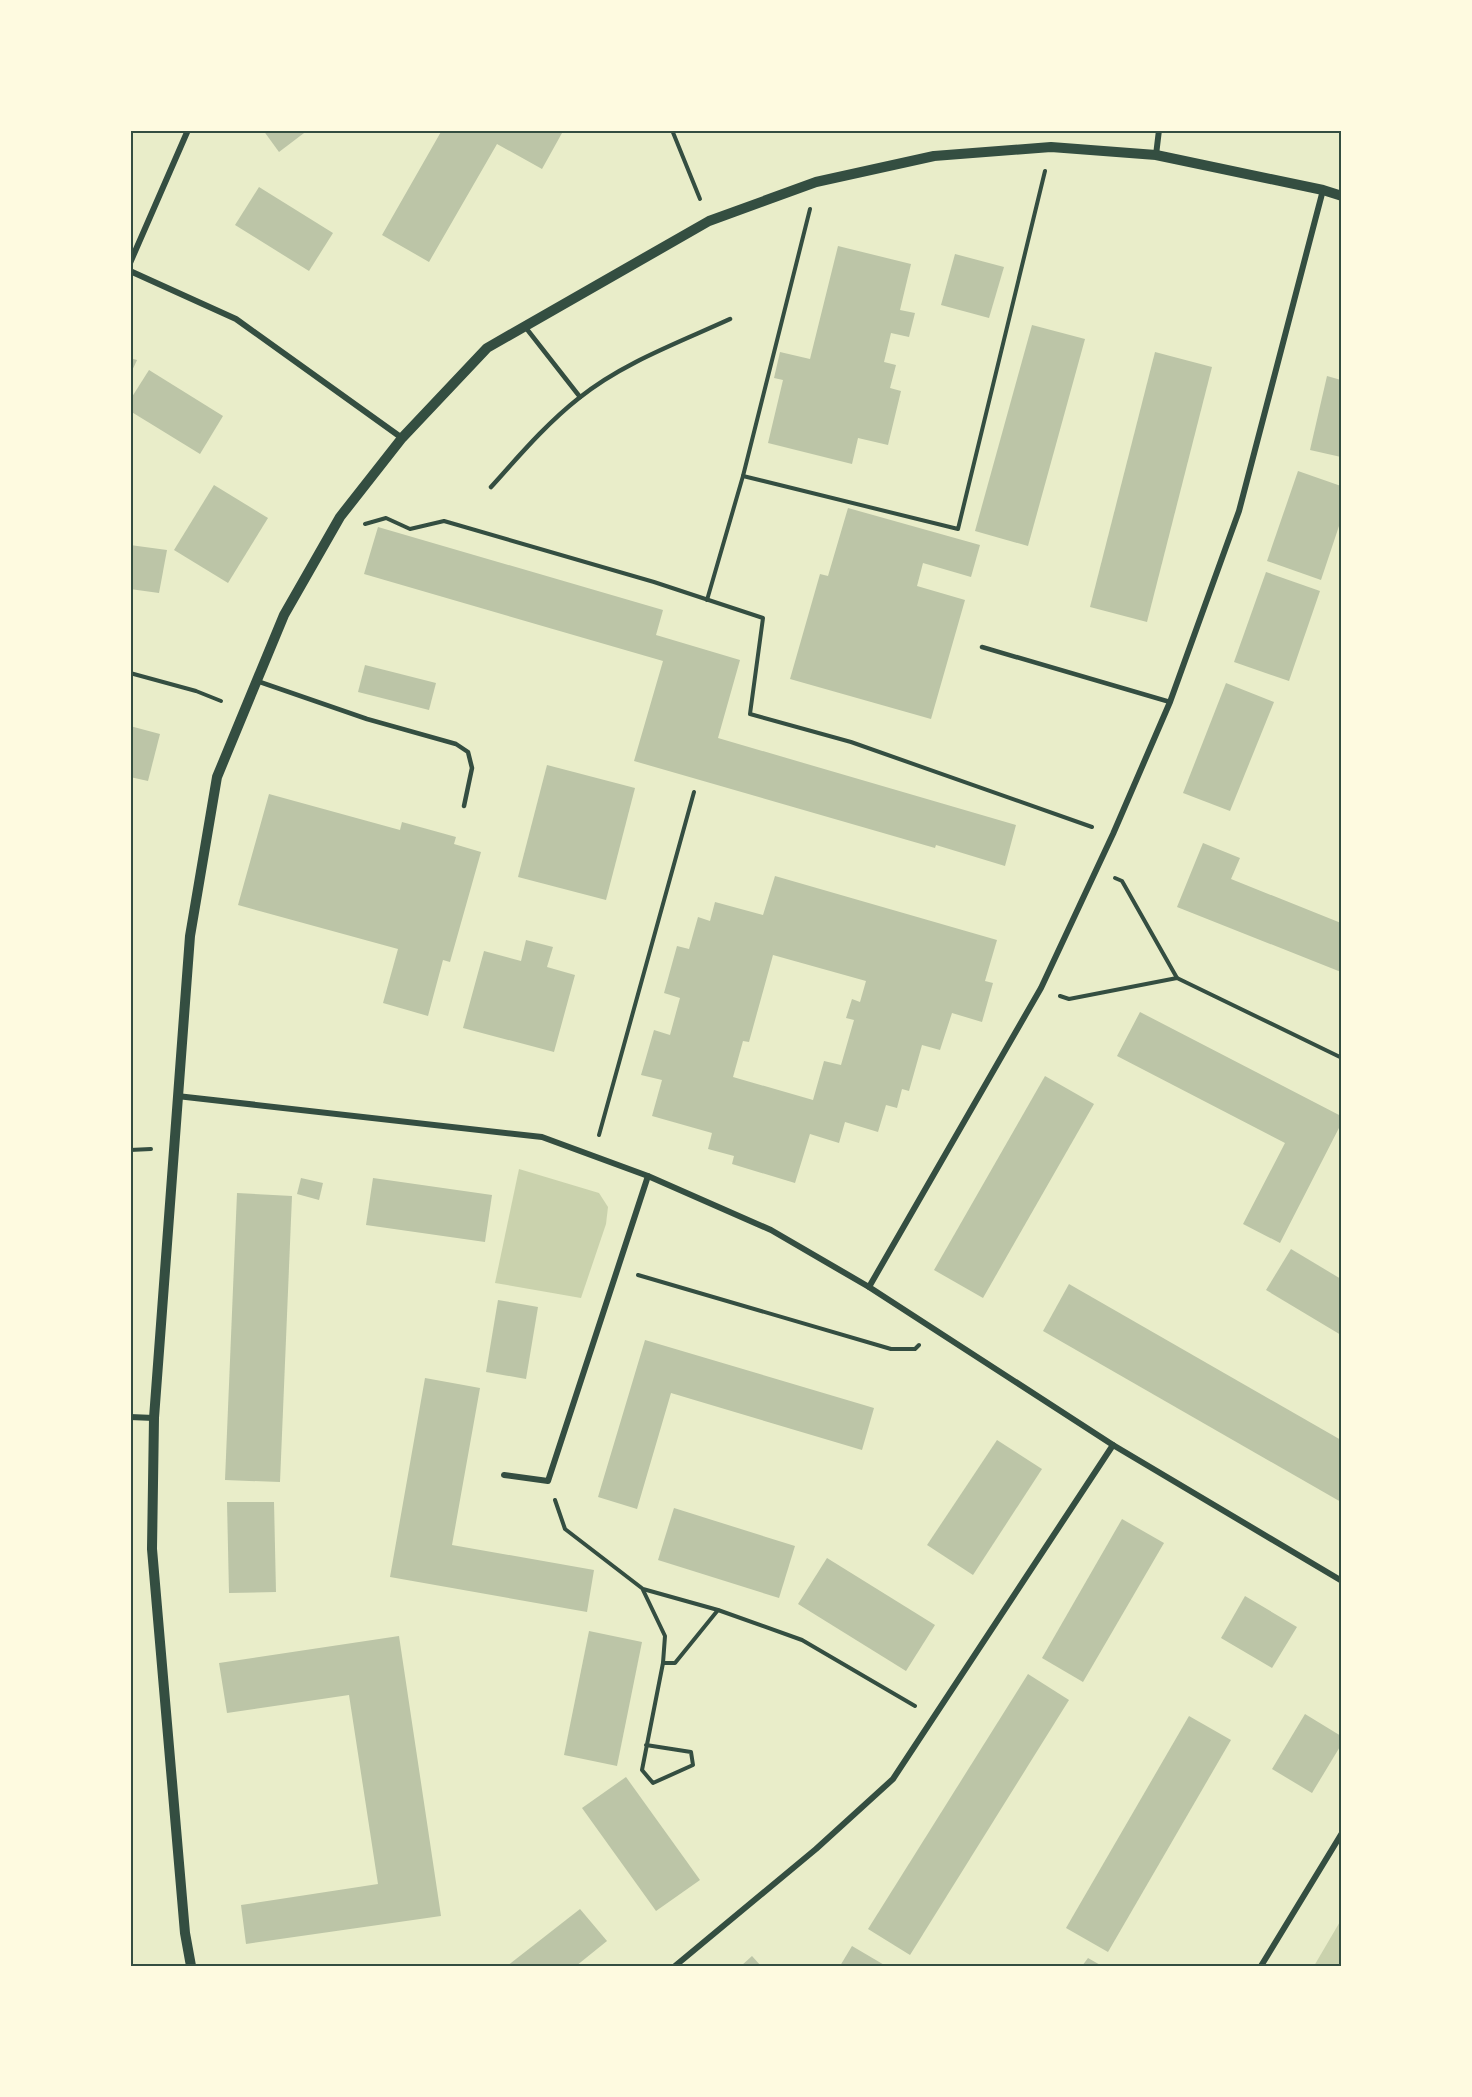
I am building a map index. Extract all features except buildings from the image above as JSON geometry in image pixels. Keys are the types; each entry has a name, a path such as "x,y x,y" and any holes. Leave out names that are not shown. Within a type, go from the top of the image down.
{"street":[{"path":"130,263 188,130"},
{"path":"1156,155 1159,130"},
{"path":"191,1966 185,1933 152,1549 154,1418 190,936 217,777 284,615 340,517 402,438 487,348 709,221 816,182 934,156 1051,147 1156,155 1323,190 1341,196"},
{"path":"869,1287 1041,988 1113,834 1170,702 1239,511 1323,190"},
{"path":"130,271 236,319 402,438"},
{"path":"177,1096 542,1137 648,1176 771,1230 869,1287 1113,1445 1341,1581"},
{"path":"504,1475 548,1481 648,1176"},
{"path":"130,1418 154,1418"},
{"path":"675,1966 816,1849 893,1779 1113,1445"},
{"path":"1261,1966 1341,1833"}],"lane":[{"path":"491,487 554,418 597,385 657,352 730,319"},
{"path":"524,326 580,397"},
{"path":"982,647 1170,702"},
{"path":"256,681 367,719 456,744 468,752 472,768 464,806"}],"path":[{"path":"672,130 709,221"},
{"path":"743,476 958,529 1051,147"},
{"path":"707,600 743,476 816,182"},
{"path":"340,517 365,525 386,518 410,530 444,521 654,582 764,618 750,714 850,742 1113,834"},
{"path":"130,673 196,691 244,710"},
{"path":"593,1156 694,792"},
{"path":"1096,870 1122,881 1177,978 1341,1058"},
{"path":"1041,988 1069,999 1177,978"},
{"path":"618,1269 891,1349 915,1349 933,1330"},
{"path":"548,1481 565,1529 643,1590 718,1611 802,1640 912,1705 932,1720"},
{"path":"643,1590 664,1636 663,1663 646,1745 642,1770 653,1782 693,1764 691,1752 646,1745"},
{"path":"663,1663 675,1663 718,1611"}],"green space":[{"path":"519,1169 599,1193 608,1207 606,1224 581,1298 495,1283"},
{"path":"1341,1920 1341,1966 1314,1966"}]}
